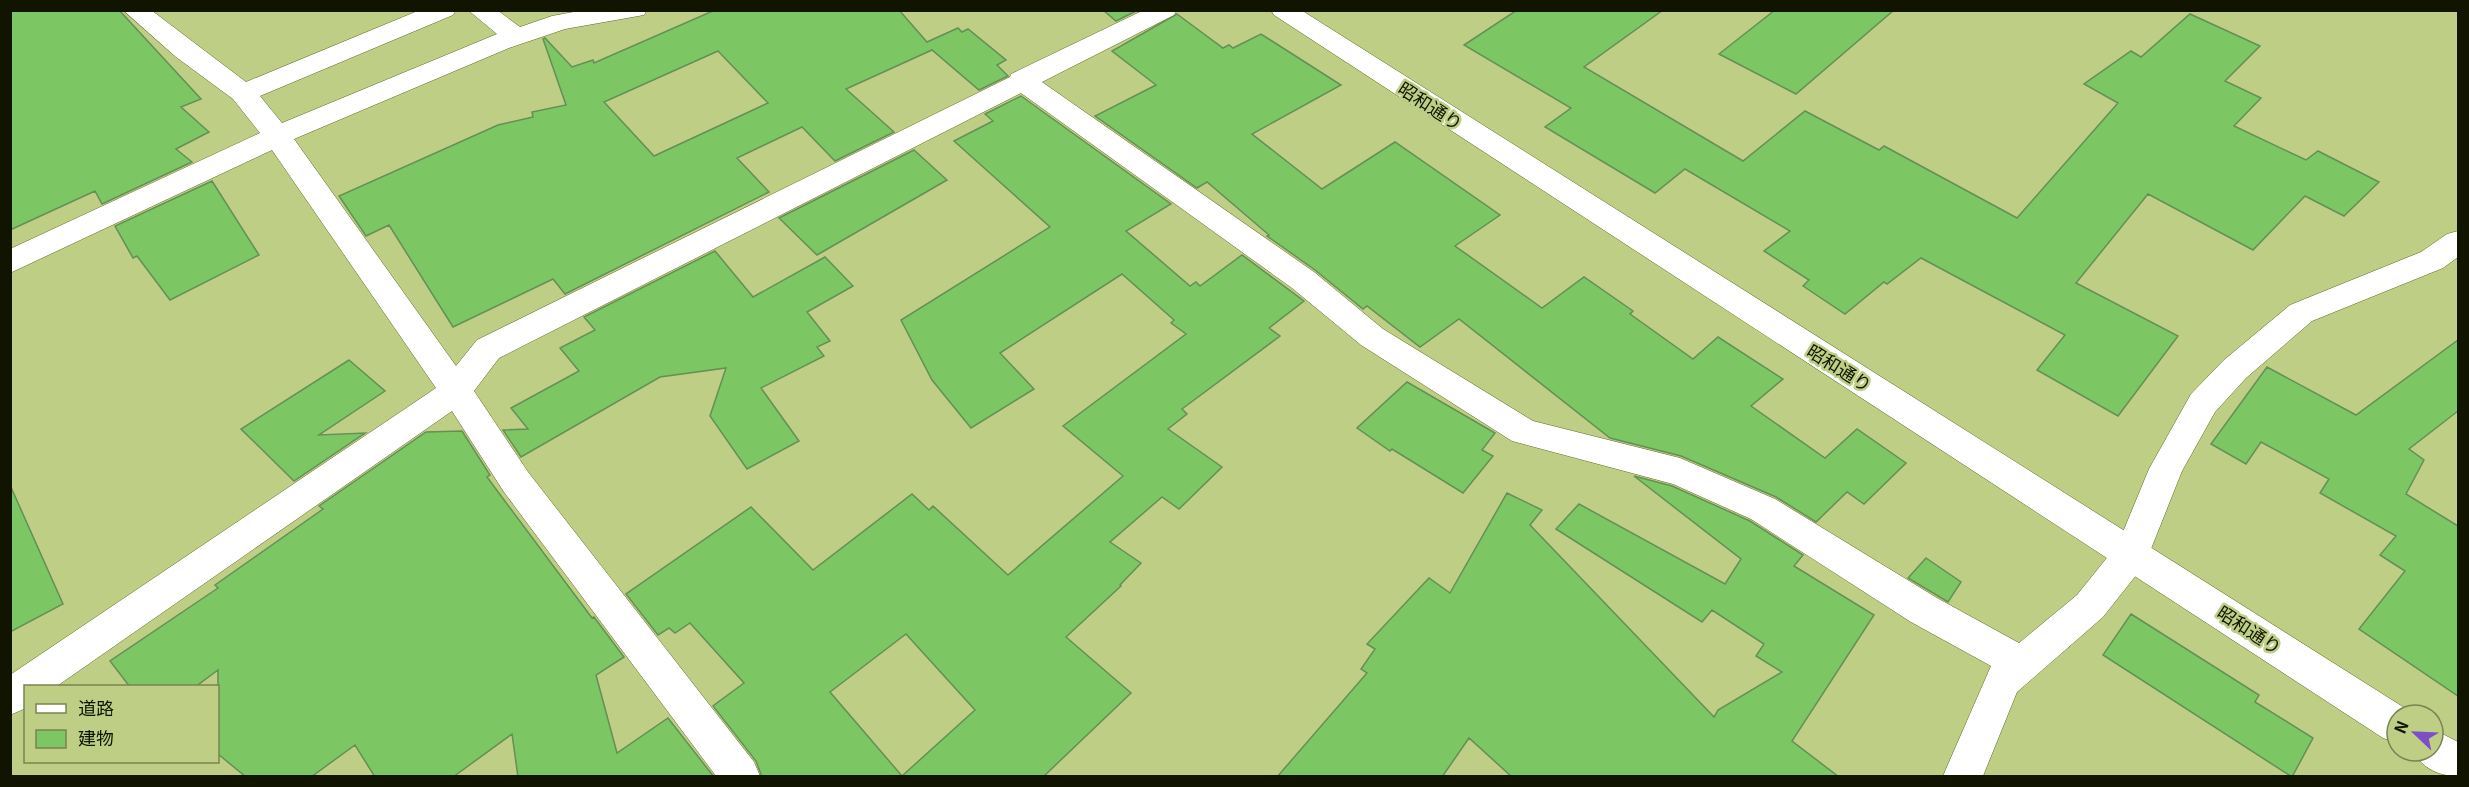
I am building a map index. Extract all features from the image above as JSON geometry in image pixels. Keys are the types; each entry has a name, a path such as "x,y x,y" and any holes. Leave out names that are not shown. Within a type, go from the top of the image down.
{"street":[{"path":"135,10 185,51 243,93 277,136 456,390 516,482 740,777"},
{"path":"243,93 444,10"},
{"path":"480,10 517,37"},
{"path":"10,262 277,136 517,37 561,22 635,10"},
{"path":"27,685 456,390 488,349 1164,10"},
{"name":"昭和通り","path":"1283,10 2385,717"},
{"path":"1021,80 1303,280 1372,337 1524,432 1680,472 1763,509 1924,610 2022,664"},
{"path":"1963,777 2002,681 2090,606 2132,553 2171,460 2204,403 2235,369 2301,313 2433,260 2458,242"},
{"path":"10,697 24,687"},
{"path":"2445,756 2458,764"}],"building":[{"path":"10,10 119,10 201,99 181,107 209,132 176,149 192,162 102,204 95,191 10,230"},
{"path":"715,10 899,10 927,42 958,28 962,32 968,29 1006,60 997,65 1008,76 979,90 932,50 846,89 894,132 835,161 802,127 737,158 769,192 565,294 553,279 453,327 389,225 366,236 339,196 498,125 533,117 532,112 566,105 543,39 545,38 572,67 593,60 594,63","holes":["718,51 768,103 654,156 604,102"]},
{"path":"1103,10 1138,10 1116,21"},
{"path":"1517,10 1663,10 1584,67 1743,161 1805,111 1879,150 1884,146 2017,218 2118,103 2084,84 2131,51 2141,57 2190,14 2260,46 2225,81 2261,98 2234,126 2306,160 2318,151 2379,182 2344,216 2305,196 2253,250 2148,194 2076,283 2178,336 2118,416 2037,370 2065,335 1921,258 1887,284 1884,282 1845,314 1803,286 1809,280 1764,251 1790,231 1685,169 1655,193 1545,127 1571,108 1464,45"},
{"path":"1775,10 1894,10 1796,94 1719,54"},
{"path":"1177,14 1223,48 1229,45 1233,48 1261,34 1341,85 1252,134 1322,189 1395,142 1500,215 1455,246 1542,308 1584,277 1633,311 1630,314 1693,359 1718,337 1783,379 1751,406 1825,458 1857,429 1906,463 1864,504 1847,492 1816,522 1776,497 1681,456 1610,438 1459,319 1420,347 1367,306 1363,309 1315,270 1267,236 1269,235 1207,182 1197,188 1095,116 1156,85 1112,51"},
{"path":"1021,96 1171,204 1126,231 1190,286 1196,282 1200,286 1242,255 1304,301 1269,328 1280,336 1182,409 1187,414 1168,429 1222,467 1179,509 1162,497 1110,542 1141,563 1121,586 1066,637 1131,693 1043,777 762,777 756,761 713,706 744,683 690,623 675,633 669,628 658,635 626,594 751,507 813,570 912,494 929,510 933,506 1008,575 1123,476 1063,426 1186,334 1171,323 1174,320 1122,274 1000,353 1034,389 971,428 932,380 901,320 1050,227 954,141 993,121 985,114","holes":["906,634 975,710 902,776 830,692"]},
{"path":"914,150 947,180 817,255 779,218"},
{"path":"212,181 259,255 170,300 137,256 133,258 115,226"},
{"path":"715,251 753,297 825,257 853,286 807,312 830,341 817,347 824,356 761,388 799,441 747,469 710,416 726,368 660,377 521,457 503,430 528,429 511,408 579,371 560,348 595,330 584,317"},
{"path":"2458,340 2458,411 2409,449 2424,460 2406,494 2458,526 2458,696 2359,629 2405,571 2380,555 2396,536 2320,493 2329,479 2261,442 2246,464 2211,444 2267,367 2356,415"},
{"path":"349,360 385,391 319,435 365,433 294,481 241,429"},
{"path":"1407,382 1495,433 1482,450 1493,456 1463,493 1392,449 1390,451 1357,428"},
{"path":"462,431 490,475 487,477 592,618 594,617 624,657 596,675 617,753 668,718 714,777 518,777 512,734 453,777 375,777 355,745 311,777 246,777 219,755 218,670 198,685 128,685 110,661 218,588 215,585 323,509 319,506 426,432"},
{"path":"1634,476 1672,486 1750,521 1803,555 1794,566 1874,615 1792,741 1839,777 1512,777 1469,738 1442,777 1277,777 1367,673 1361,669 1375,649 1367,644 1429,578 1450,593 1507,493 1542,510 1530,525 1714,717 1718,710 1782,672 1756,656 1764,644 1712,610 1702,622 1556,529 1579,504 1725,584 1741,559"},
{"path":"10,485 63,604 10,632"},
{"path":"1926,558 1961,582 1948,602 1908,578"},
{"path":"2131,614 2259,695 2255,702 2313,738 2292,777 2103,655"}]}
